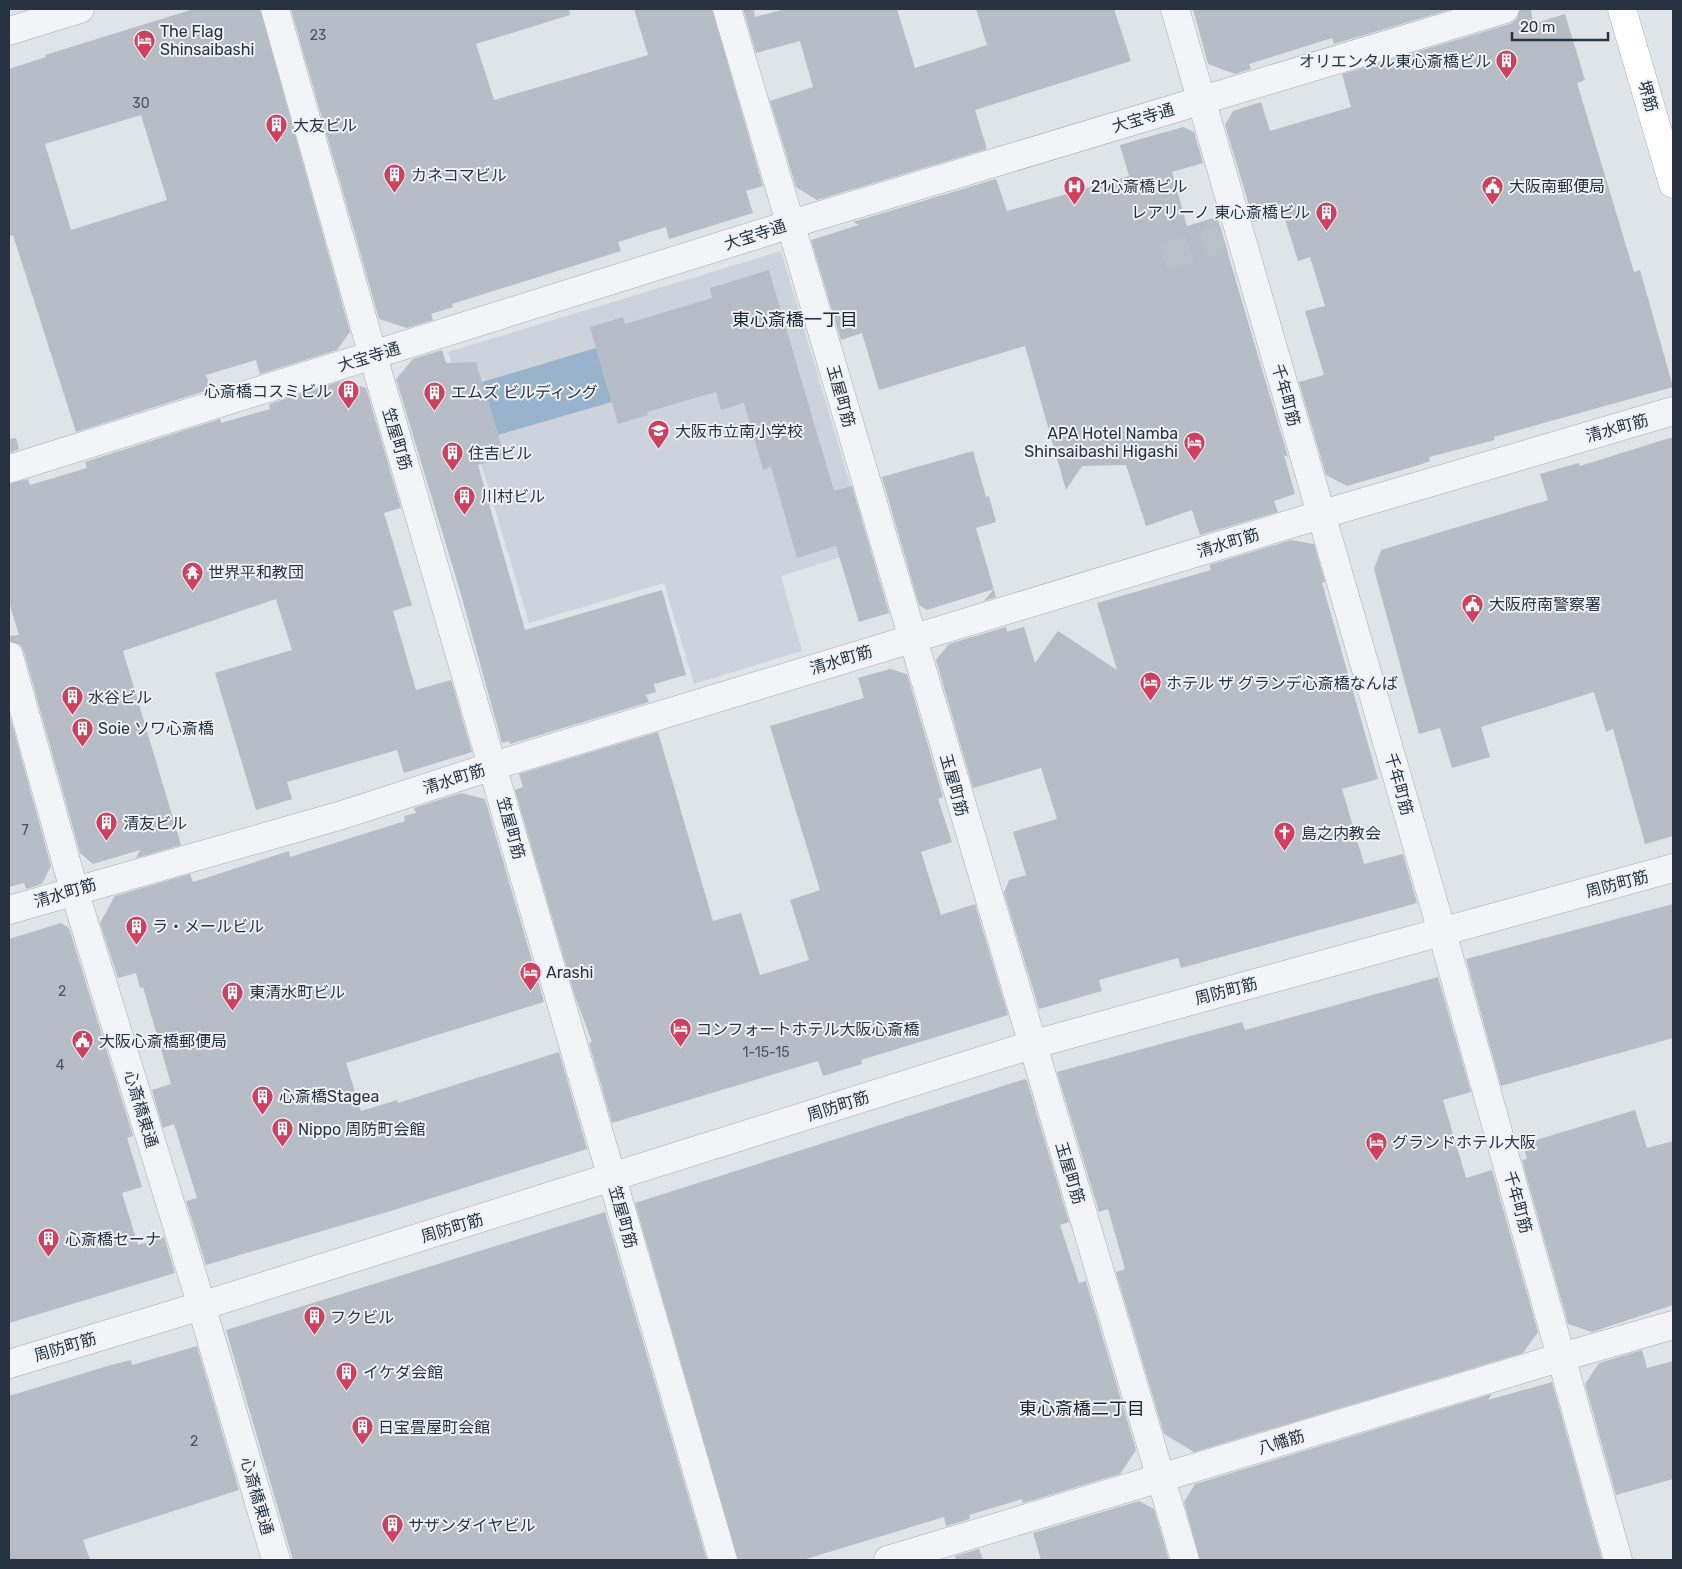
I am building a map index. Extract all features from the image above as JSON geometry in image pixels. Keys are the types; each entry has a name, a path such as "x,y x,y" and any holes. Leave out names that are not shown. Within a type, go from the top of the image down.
{"main road":[{"name":"堺筋","path":"1622,9 1673,184"}],"street":[{"path":"9,31 80,9"},
{"name":"笠屋町筋","path":"275,9 373,356 723,1560"},
{"name":"玉屋町筋","path":"727,9 911,639 1185,1560"},
{"name":"千年町筋","path":"1175,9 1202,100 1232,236 1320,515 1442,932 1618,1560"},
{"name":"大宝寺通","path":"9,469 791,224 1504,9"},
{"name":"清水町筋","path":"9,910 342,814 493,766 1320,515 1673,411"},
{"name":"心斎橋東通","path":"9,656 74,890 202,1306 276,1560"},
{"name":"周防町筋","path":"9,1364 202,1306 1031,1045 1673,868"},
{"name":"八幡筋","path":"888,1560 1673,1325"}],"shaded area":[{"name":"大阪市立南小学校","path":"781,251 869,548 781,576 802,651 694,684 664,583 529,623 448,352"}],"water":[{"path":"596,348 612,402 498,435 482,382"}],"building":[{"path":"194,9 260,9 350,332 337,350 260,374 256,360 206,375 211,389 76,432 13,235 9,236 9,69 46,57 45,55","holes":["141,115 167,200 71,230 45,144"]},
{"path":"291,9 569,9 570,15 476,44 494,100 648,55 634,9 712,9 763,186 746,191 753,213 669,239 666,227 618,242 621,251 452,304 453,307 431,314 433,320 407,328 379,319"},
{"path":"743,9 754,9 755,17 785,9 897,9 915,68 987,45 976,9 1114,9 1131,61 975,110 987,149 817,200 796,187 770,101 813,87 800,41 756,53"},
{"path":"1193,9 1452,9 1334,44 1332,38 1249,64 1251,69 1235,74 1208,64"},
{"path":"1520,9 1531,9 1533,24 1565,14 1585,80 1577,83 1634,272 1640,270 1673,387 1494,437 1495,440 1429,457 1430,461 1419,465 1347,486 1326,475 1299,382 1324,375 1305,311 1325,306 1310,257 1298,261 1283,213 1254,222 1225,125 1233,111 1261,102 1270,131 1351,107 1342,74 1510,24 1517,19"},
{"path":"1183,127 1194,132 1203,163 1172,172 1187,226 1217,217 1288,457 1284,455 1295,494 1274,501 1278,512 1200,535 1192,510 1146,526 1126,465 1082,466 1066,490 1025,346 879,390 862,333 841,340 811,240 859,225 853,222 996,179 1007,211 1129,176 1120,145"},
{"path":"769,270 834,491 852,486 889,613 859,622 836,546 797,558 771,467 763,470 744,403 721,410 716,392 647,412 648,415 618,424 590,327 623,317 625,324 712,298 710,288"},
{"path":"442,350 446,363 476,362 505,457 478,465 525,630 662,590 686,675 654,684 656,692 646,695 649,702 510,744 509,741 502,743 460,591 396,379 413,359"},
{"path":"344,380 366,388 401,508 384,513 412,605 393,611 416,690 451,680 472,752 404,773 397,750 287,782 292,799 256,810 215,673 292,650 276,599 123,651 181,845 136,858 140,850 93,864 80,853 24,652 20,645 9,641 9,636 19,635 9,602 9,484 28,479 30,485 87,468 85,462 220,419 221,423 270,409 269,404"},
{"path":"1673,437 1673,836 1645,844 1613,729 1606,732 1594,692 1481,727 1490,757 1452,768 1440,728 1419,734 1374,569 1381,550 1548,500 1540,474 1579,463 1580,466"},
{"path":"16,438 19,449 9,453 9,439"},
{"path":"973,451 986,497 989,496 996,522 976,528 994,589 927,610 919,605 882,477"},
{"path":"1291,540 1314,544 1325,582 1322,583 1378,779 1342,789 1364,864 1403,854 1417,903 1181,968 1178,958 1099,980 1102,991 1039,1009 1004,893 1009,880 1026,875 1013,832 1057,819 1041,768 973,788 936,660 949,644 1006,627 1007,632 1024,627 1035,663 1058,631 1117,670 1097,603 1211,570 1209,565"},
{"path":"994,589 996,597 984,601"},
{"path":"890,669 907,674 943,797 938,799 952,842 921,852 941,915 975,904 1008,1015 861,1060 862,1064 823,1076 818,1061 612,1123 589,1043 592,1042 574,993 515,790 523,787 519,774 658,732 713,921 741,913 760,975 809,960 790,900 820,890 770,726 864,698 858,678"},
{"path":"9,713 51,866 42,884 26,889 24,883 9,887"},
{"path":"461,793 485,799 544,1002 346,1063 361,1111 397,1100 398,1103 559,1052 587,1149 394,1210 206,1265 186,1201 197,1198 174,1124 163,1128 152,1090 171,1084 143,987 140,988 136,973 118,978 100,923 115,896 190,874 193,882 289,851 290,857 405,821 404,816 416,813 414,808"},
{"path":"1673,904 1673,1038 1501,1086 1466,959"},
{"path":"61,923 69,928 133,1136 127,1138 142,1187 122,1193 138,1245 164,1237 175,1273 9,1323 9,939"},
{"path":"1438,977 1471,1092 1443,1100 1466,1178 1492,1170 1538,1332 1523,1353 1194,1452 1164,1434 1116,1272 1125,1269 1108,1209 1099,1212 1057,1072 1242,1022 1245,1030"},
{"path":"1025,1079 1069,1222 1060,1225 1079,1283 1086,1281 1136,1450 1120,1474 1023,1503 1022,1499 969,1515 970,1519 946,1526 944,1517 803,1560 738,1560 635,1203"},
{"path":"1635,1110 1647,1148 1673,1141 1673,1305 1592,1332 1568,1324 1522,1160 1527,1159 1523,1144"},
{"path":"605,1212 707,1560 293,1560 226,1330"},
{"path":"197,1346 239,1490 83,1540 90,1560 9,1560 9,1396 111,1365 131,1360 132,1365"},
{"path":"1642,1350 1647,1368 1673,1361 1673,1479 1616,1495 1585,1384 1599,1363"},
{"path":"1552,1382 1602,1560 1200,1560 1184,1502 1195,1484 1492,1394 1488,1400"},
{"path":"1139,1501 1154,1509 1169,1560 1041,1560 1033,1533"},
{"path":"979,1549 983,1560 956,1560 955,1556"}],"tunnel":[{"path":"1163,257 1224,239"}],"place":[{"name":"The Flag Shinsaibashi","path":"144,59"},
{"name":"オリエンタル東心斎橋ビル","path":"1507,80"},
{"name":"大友ビル","path":"277,144"},
{"name":"カネコマビル","path":"395,194"},
{"name":"21心斎橋ビル","path":"1075,205"},
{"name":"大阪南郵便局","path":"1493,205"},
{"name":"レアリーノ 東心斎橋ビル","path":"1326,231"},
{"name":"心斎橋コスミビル","path":"348,410"},
{"name":"エムズ ビルディング","path":"435,411"},
{"name":"大阪市立南小学校","path":"659,450"},
{"name":"APA Hotel Namba Shinsaibashi Higashi","path":"1194,461"},
{"name":"住吉ビル","path":"452,472"},
{"name":"川村ビル","path":"465,515"},
{"name":"世界平和教団","path":"192,591"},
{"name":"大阪府南警察署","path":"1473,623"},
{"name":"ホテル ザ グランデ心斎橋なんば","path":"1150,702"},
{"name":"水谷ビル","path":"72,716"},
{"name":"Soie ソワ心斎橋","path":"82,747"},
{"name":"清友ビル","path":"107,842"},
{"name":"島之内教会","path":"1285,852"},
{"name":"ラ・メールビル","path":"136,945"},
{"name":"Arashi","path":"530,991"},
{"name":"東清水町ビル","path":"233,1011"},
{"name":"コンフォートホテル大阪心斎橋","path":"680,1048"},
{"name":"大阪心斎橋郵便局","path":"83,1060"},
{"name":"心斎橋Stagea","path":"263,1115"},
{"name":"Nippo 周防町会館","path":"282,1148"},
{"name":"グランドホテル大阪","path":"1376,1161"},
{"name":"心斎橋セーナ","path":"49,1258"},
{"name":"フクビル","path":"314,1336"},
{"name":"イケダ会館","path":"347,1391"},
{"name":"日宝畳屋町会館","path":"362,1446"},
{"name":"サザンダイヤビル","path":"392,1544"}],"district":[{"name":"東心斎橋一丁目","path":"795,320"},
{"name":"東心斎橋二丁目","path":"1082,1409"}]}
